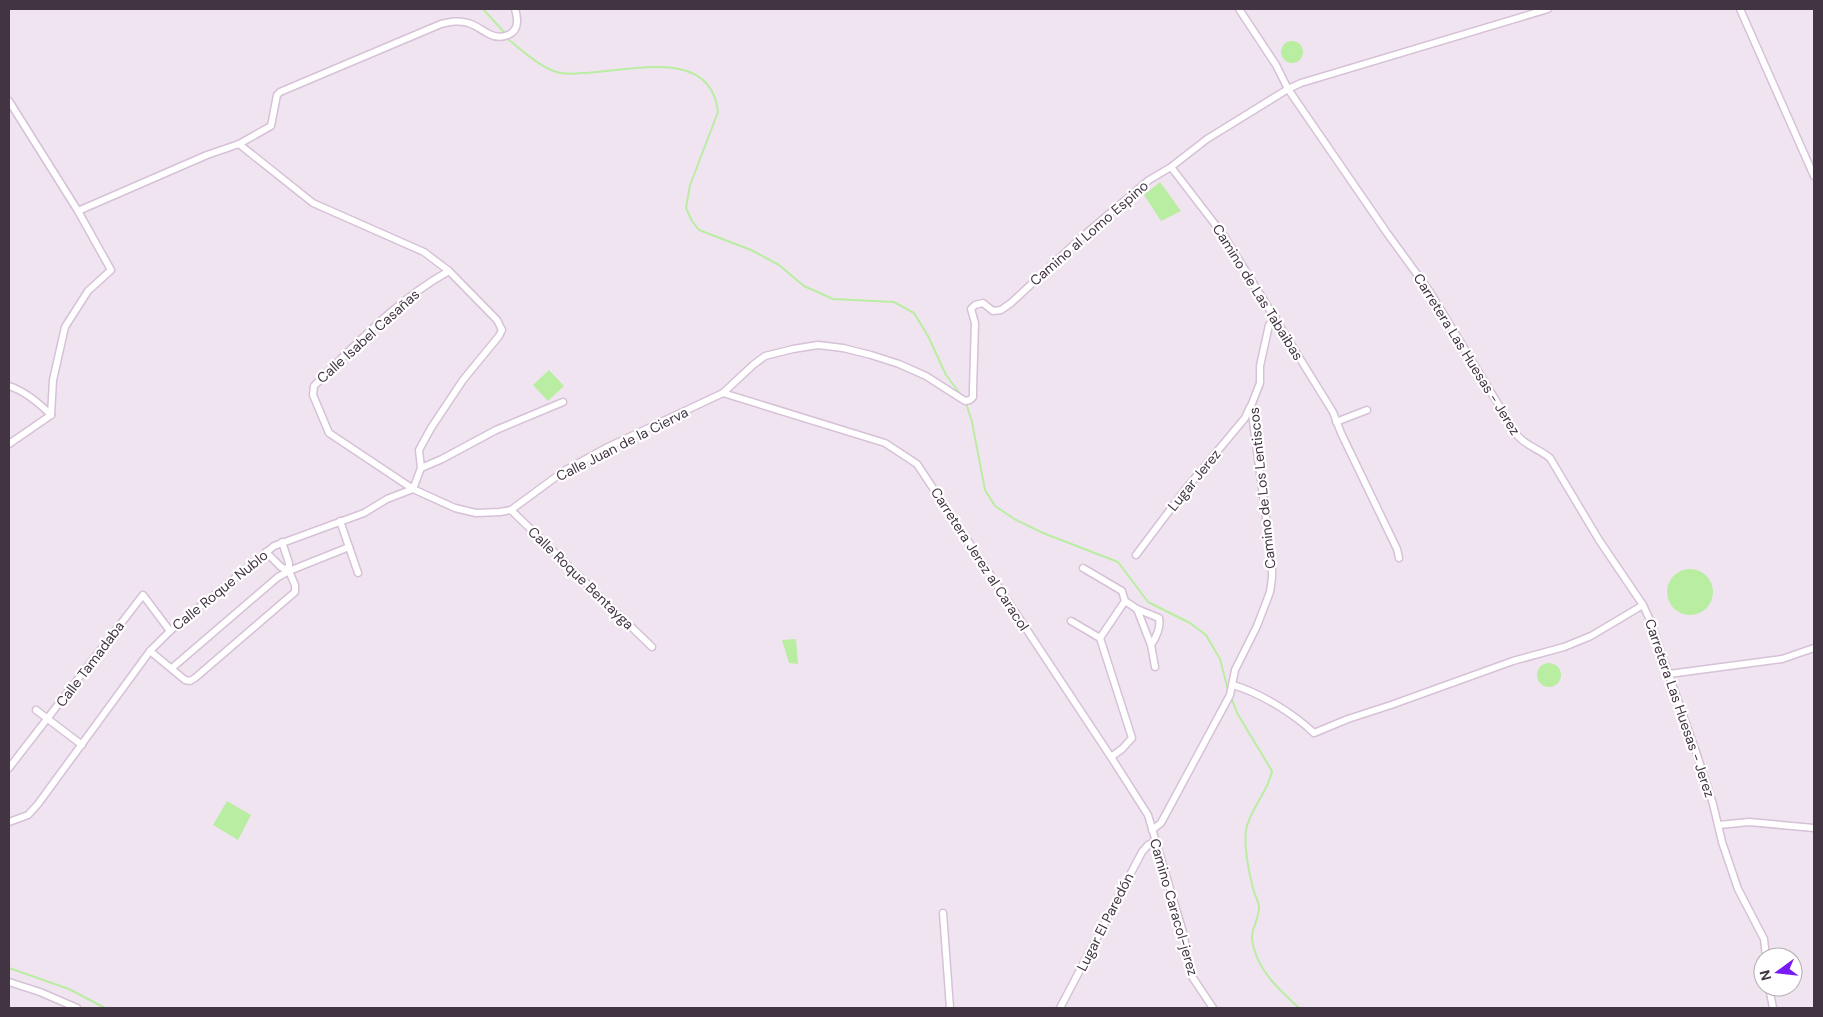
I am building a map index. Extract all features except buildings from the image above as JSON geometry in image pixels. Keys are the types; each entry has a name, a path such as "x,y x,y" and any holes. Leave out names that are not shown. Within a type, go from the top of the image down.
{"street":[{"path":"78,211 207,154 239,144 271,126 277,95 280,92 441,24 456,21 466,22 490,34 505,37 516,28 515,9"},
{"name":"Carretera Las Huesas - Jerez","path":"1239,9 1276,65 1288,89 1430,292 1516,435 1526,445 1540,450 1550,458 1599,540 1643,605 1696,752 1719,825 1722,842 1738,889 1764,939 1765,947"},
{"name":"Camino al Lomo Espino","path":"723,393 752,365 765,356 818,345 852,350 899,364 926,376 965,401 970,400 973,397 975,323 972,309 975,304 983,303 993,310 1001,310 1011,303 1090,230 1149,180 1171,167 1207,138 1288,89 1548,9"},
{"path":"1740,9 1798,135 1814,176"},
{"path":"9,102 78,211 111,270 88,291 65,327 53,380 51,415"},
{"path":"239,144 313,204 424,252 449,271 497,320 502,330 499,336 463,380 431,428 419,450 421,468 413,489 455,508 476,513 511,510"},
{"name":"Camino de Las Tabaibas","path":"1171,167 1224,236 1333,412 1340,434 1397,549 1399,558"},
{"name":"Calle Isabel Casañas","path":"413,489 329,433 313,395 314,386 359,341 426,284 449,271"},
{"name":"Camino de Los Lentiscos","path":"1152,830 1161,823 1187,778 1230,695 1235,670 1257,626 1270,592 1272,563 1251,406 1260,384 1260,366 1267,332 1269,325 1276,318"},
{"path":"9,393 12,387 41,405 51,415"},
{"name":"Calle Juan de la Cierva","path":"511,510 564,471 608,447 723,393"},
{"name":"Carretera Jerez al Caracol","path":"723,393 886,442 917,464 1111,757 1148,816 1152,830"},
{"path":"421,468 496,430 563,402"},
{"name":"Lugar Jerez","path":"1136,555 1185,490 1246,418 1251,406"},
{"path":"1336,422 1367,410"},
{"path":"9,444 51,415"},
{"name":"Calle Roque Nublo","path":"9,822 28,815 38,804 150,650 170,631 266,552 282,542 364,512 387,499 413,489"},
{"name":"Calle Roque Bentayga","path":"511,510 652,647"},
{"path":"340,521 358,573"},
{"path":"150,650 185,680 190,681 195,678 295,592 295,585 289,571 289,563 282,542"},
{"path":"172,668 278,577 350,547"},
{"path":"266,552 281,567 289,571"},
{"path":"1083,568 1122,592 1125,601 1137,609 1159,618 1160,623 1151,645"},
{"name":"Calle Tamadaba","path":"9,768 143,595 170,631"},
{"path":"1100,638 1125,601"},
{"path":"1233,684 1246,688 1302,722 1314,734 1348,719 1513,661 1564,647 1591,636 1643,605"},
{"path":"1137,609 1151,645 1155,667"},
{"path":"1071,621 1100,638 1132,738 1111,757"},
{"path":"1669,674 1782,659 1814,648"},
{"path":"36,710 82,745"},
{"path":"1719,825 1749,822 1814,828"},
{"name":"Camino Caracol-jerez","path":"1152,830 1183,932 1188,967 1212,1008"},
{"name":"Lugar El Paredón","path":"1060,1008 1142,852 1148,845 1156,841"},
{"path":"943,913 950,1008"},
{"path":"9,982 40,992 77,1008"}],"shaded area":[{"path":"1292,41 1300,44 1303,52 1300,60 1292,63 1284,60 1281,52 1284,44"},
{"path":"1160,182 1181,211 1161,221 1144,195"},
{"path":"549,370 564,386 548,401 533,385"},
{"path":"1690,569 1703,573 1709,579 1713,592 1709,605 1703,611 1690,615 1677,611 1671,605 1667,592 1671,579 1677,573"},
{"path":"796,639 798,664 789,663 782,640"},
{"path":"1549,663 1554,664 1560,670 1560,680 1554,686 1549,687 1544,686 1538,680 1537,675 1538,670 1544,664"},
{"path":"227,801 251,815 238,840 213,825"}],"waterway":[{"path":"483,9 504,32"},
{"path":"509,40 540,64 561,73 581,74 654,67 677,69 697,75 711,89 718,112 690,185 686,208 699,230 751,250 779,265 804,286 833,299 894,302 914,313 928,336 946,375 961,395"},
{"path":"966,403 972,422 985,490 995,506 1016,520 1043,533 1118,562 1148,602 1190,623 1206,635 1220,659 1228,690"},
{"path":"1231,697 1237,713 1272,771 1246,830 1248,864 1259,906 1252,935 1254,950 1269,978 1299,1008"},
{"path":"9,968 69,989 105,1008"}]}
